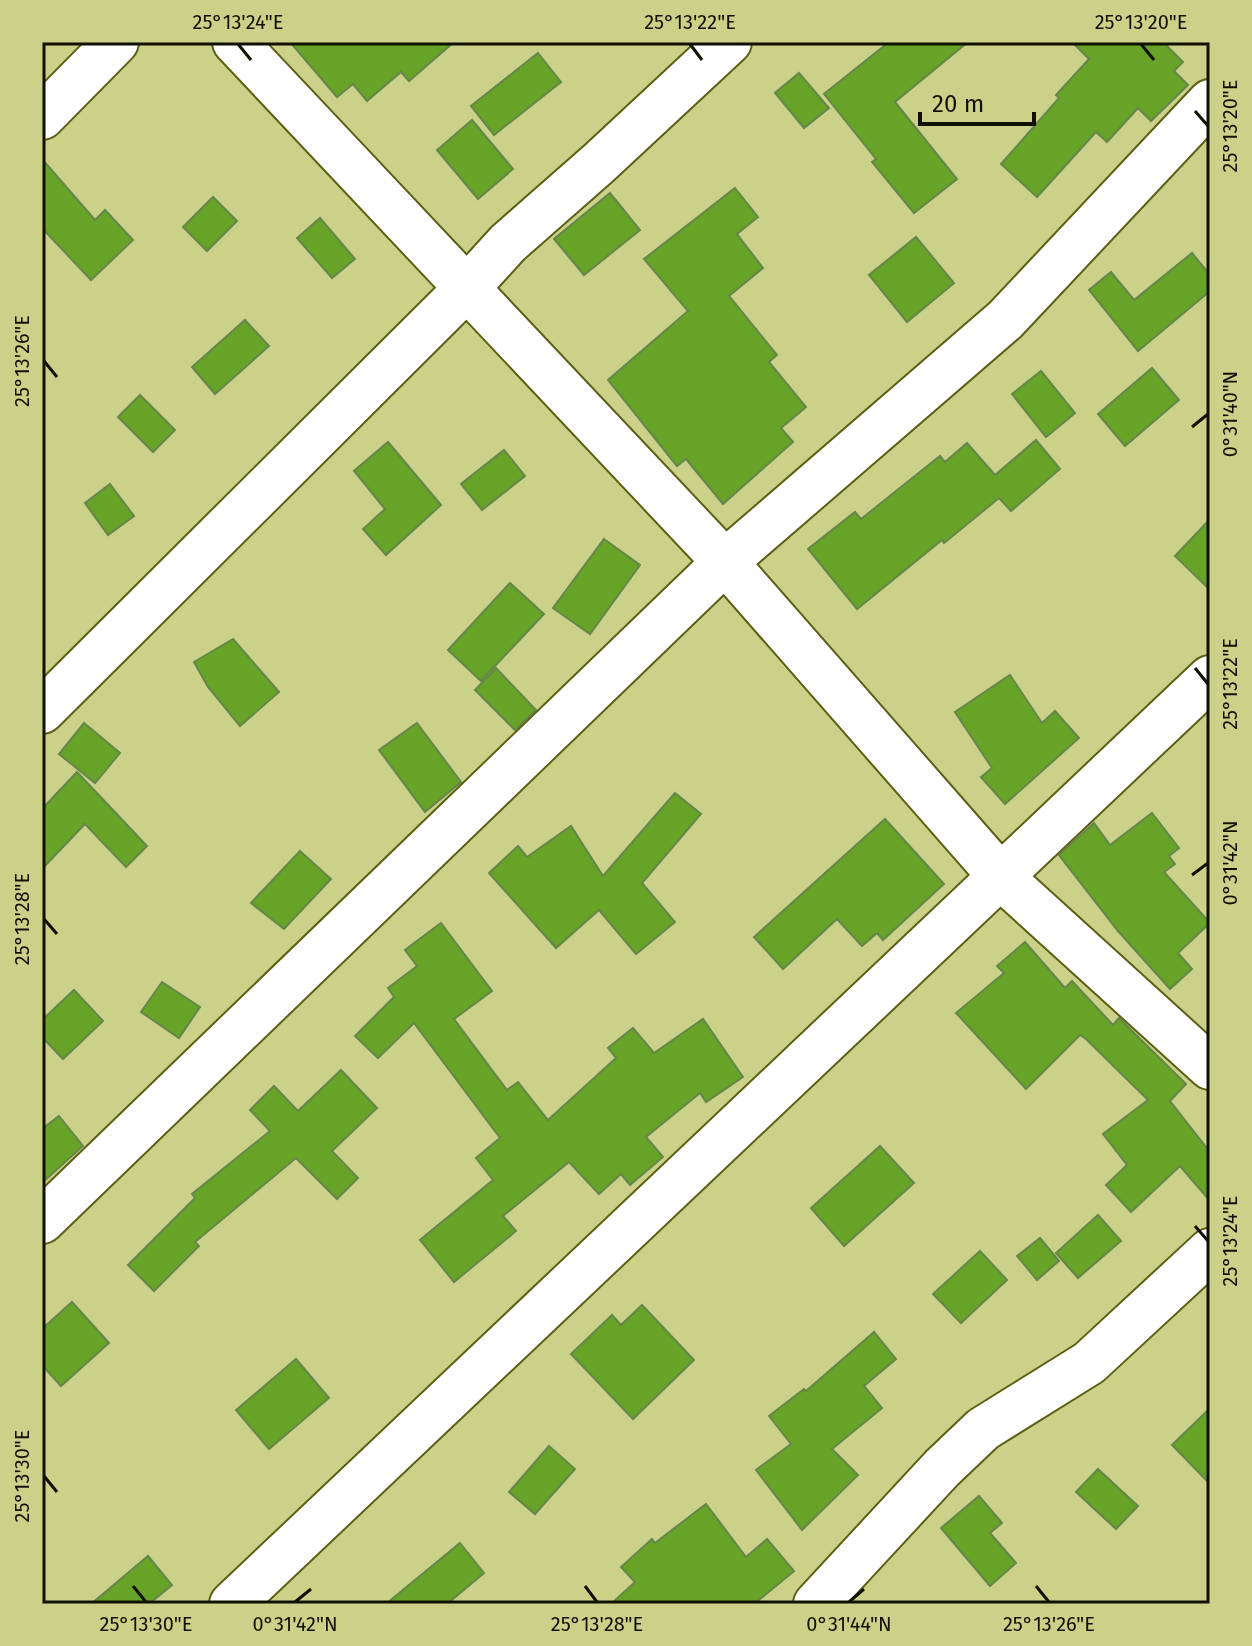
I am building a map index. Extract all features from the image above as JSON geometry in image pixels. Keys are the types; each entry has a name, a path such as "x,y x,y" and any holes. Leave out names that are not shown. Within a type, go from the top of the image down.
{"street":[{"path":"42,117 116,42"},
{"path":"235,42 725,562 1002,878 1210,1067"},
{"path":"42,711 467,288 508,243 729,42"},
{"path":"42,1221 725,562 1005,320 1210,102"},
{"path":"232,1604 1210,678"},
{"path":"816,1604 942,1468 983,1429 1089,1363 1210,1251"}],"building":[{"path":"290,42 454,42 409,81 401,72 367,101 353,84 337,97"},
{"path":"889,42 968,42 895,102 957,179 914,213 872,162 876,159 824,94"},
{"path":"1072,42 1163,42 1183,62 1174,71 1188,85 1151,121 1138,108 1107,142 1096,132 1037,197 1001,164 1089,59"},
{"path":"538,53 561,82 494,135 471,106"},
{"path":"799,73 829,108 804,128 775,93"},
{"path":"472,120 513,169 478,199 437,150"},
{"path":"42,159 95,220 105,210 133,240 91,280 42,228"},
{"path":"735,188 758,217 737,234 763,268 729,296 777,355 769,362 806,407 781,428 793,442 723,504 686,459 677,466 608,380 688,311 644,259"},
{"path":"610,193 640,230 584,275 554,239"},
{"path":"213,197 237,221 207,251 183,227"},
{"path":"320,218 355,259 332,278 297,238"},
{"path":"916,237 954,283 907,322 869,275"},
{"path":"1192,253 1210,275 1210,291 1138,351 1089,290 1111,272 1134,300"},
{"path":"245,320 269,346 215,394 192,367"},
{"path":"1152,368 1179,400 1125,446 1098,414"},
{"path":"1041,371 1075,413 1046,437 1012,394"},
{"path":"140,395 175,430 153,452 118,417"},
{"path":"1036,440 1060,469 1011,511 999,498 857,609 808,549 855,512 861,519 940,456 945,462 967,443 995,475"},
{"path":"388,442 441,505 386,555 363,529 385,509 354,471"},
{"path":"504,450 525,476 482,510 461,484"},
{"path":"110,484 134,516 108,535 85,503"},
{"path":"1210,519 1210,590 1175,556"},
{"path":"604,539 640,565 590,634 553,608"},
{"path":"510,583 544,614 481,681 448,650"},
{"path":"233,639 279,692 240,726 208,687 194,662"},
{"path":"496,668 536,710 515,730 475,690"},
{"path":"1010,675 1042,723 1055,711 1079,738 1005,804 981,777 992,768 955,712"},
{"path":"84,723 120,753 95,783 59,754"},
{"path":"417,723 461,782 425,812 379,750"},
{"path":"77,772 147,846 126,867 85,824 42,869 42,809"},
{"path":"675,793 701,814 642,883 675,922 636,954 599,910 556,948 489,873 518,846 527,857 571,826 603,876"},
{"path":"1152,813 1179,848 1169,856 1175,864 1164,872 1210,923 1178,953 1192,969 1170,989 1118,931 1059,855 1094,823 1110,845"},
{"path":"885,819 944,884 883,940 877,933 862,946 837,919 783,969 754,937"},
{"path":"300,851 331,879 284,929 251,903"},
{"path":"441,923 492,991 454,1019 507,1090 518,1082 548,1120 616,1058 608,1048 633,1028 654,1053 703,1019 743,1077 706,1102 700,1093 646,1137 663,1157 630,1185 621,1174 599,1194 569,1162 503,1216 516,1231 454,1282 420,1240 493,1180 476,1158 500,1138 414,1023 378,1058 355,1036 394,997 388,988 417,966 405,950"},
{"path":"1025,942 1065,988 1072,981 1113,1025 1119,1018 1186,1084 1170,1101 1210,1152 1210,1201 1180,1166 1131,1212 1106,1185 1127,1165 1103,1134 1148,1100 1086,1039 1080,1035 1026,1089 956,1013 1004,973 997,966"},
{"path":"162,982 200,1007 179,1038 141,1012"},
{"path":"74,990 103,1021 63,1059 42,1037 42,1020"},
{"path":"341,1070 377,1108 332,1151 358,1178 337,1199 296,1158 195,1242 199,1246 154,1291 128,1265 195,1198 192,1194 270,1131 250,1110 274,1086 298,1111"},
{"path":"59,1116 83,1146 42,1183 42,1129"},
{"path":"880,1146 914,1183 844,1246 811,1208"},
{"path":"1098,1215 1121,1241 1078,1278 1056,1253"},
{"path":"1040,1238 1059,1261 1037,1280 1017,1256"},
{"path":"980,1251 1007,1280 961,1323 933,1294"},
{"path":"72,1302 109,1343 61,1386 42,1365 42,1329"},
{"path":"642,1305 694,1360 633,1419 571,1354 612,1315 621,1325"},
{"path":"874,1332 896,1359 864,1386 882,1408 832,1449 858,1475 802,1530 756,1470 791,1444 769,1416 804,1389 806,1391"},
{"path":"296,1359 329,1398 269,1449 236,1410"},
{"path":"1210,1408 1210,1484 1172,1445"},
{"path":"549,1446 575,1469 535,1514 509,1492"},
{"path":"1098,1469 1138,1506 1116,1529 1076,1492"},
{"path":"979,1496 1002,1523 990,1533 1016,1563 990,1586 941,1528"},
{"path":"706,1504 746,1557 767,1539 794,1571 754,1604 611,1604 635,1582 621,1567 652,1539 655,1543"},
{"path":"460,1543 484,1573 447,1604 386,1604"},
{"path":"148,1556 172,1585 149,1604 91,1604"}]}
